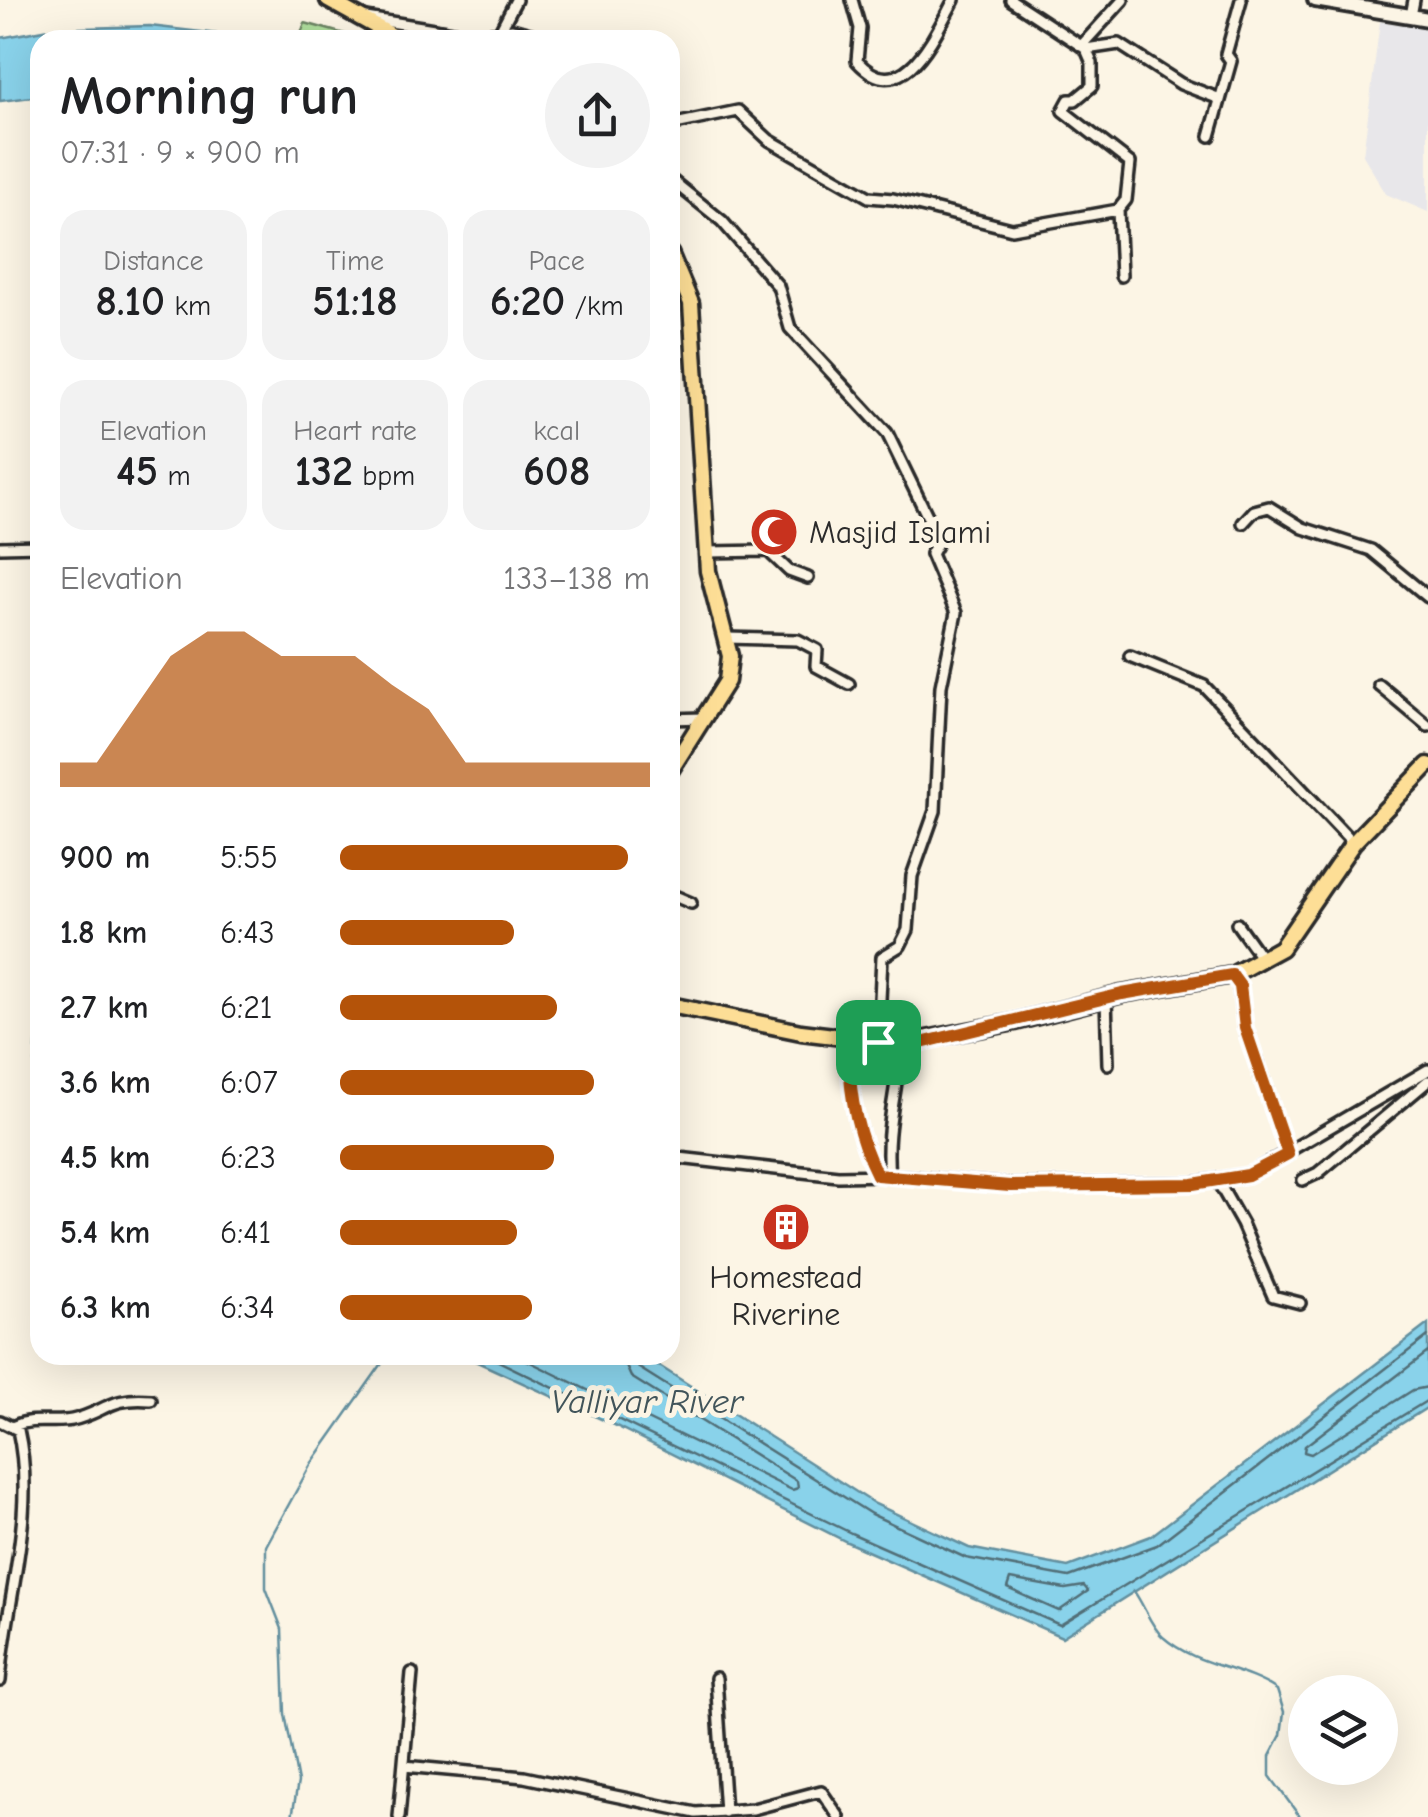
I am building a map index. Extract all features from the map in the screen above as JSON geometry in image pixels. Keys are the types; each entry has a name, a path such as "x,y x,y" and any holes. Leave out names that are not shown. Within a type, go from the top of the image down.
{"main road":[{"path":"332,2 380,30"},
{"path":"680,277 690,302 707,552 727,638 727,681 680,755"},
{"path":"680,1007 900,1044 1106,998 1232,975 1263,961 1294,932 1353,843 1428,765"}],"street":[{"path":"501,29 516,0"},
{"path":"852,0 860,28 857,61 864,68 889,75 905,74 918,62 954,0"},
{"path":"680,123 738,111 769,140 850,188 962,220 1012,229 1118,210 1126,200 1130,163 1062,111 1068,100 1076,100 1092,86 1092,63 1083,48 1011,0"},
{"path":"1083,48 1123,0"},
{"path":"1210,136 1231,61 1226,54 1242,0"},
{"path":"1315,0 1428,20"},
{"path":"1411,16 1414,0"},
{"path":"354,17 396,20 433,30"},
{"path":"498,30 506,30"},
{"path":"1083,48 1119,44 1182,84 1220,99"},
{"path":"680,187 722,221 778,286 790,328 887,433 939,540 932,554 956,613 942,686 934,812 912,876 908,930 900,946 882,956 878,1042"},
{"path":"1118,210 1121,276"},
{"path":"1243,524 1254,511 1269,507 1303,528 1370,550 1428,597"},
{"path":"0,546 30,546"},
{"path":"707,552 768,551 789,571 808,578"},
{"path":"727,638 806,642 817,650 816,666 848,684"},
{"path":"1130,656 1204,686 1353,843"},
{"path":"1380,685 1428,726"},
{"path":"680,719 702,718"},
{"path":"680,898 691,903"},
{"path":"1237,924 1263,961"},
{"path":"1232,975 1240,986 1245,1028 1288,1154"},
{"path":"1106,998 1108,1064"},
{"path":"850,1038 848,1075 854,1110 877,1175"},
{"path":"889,1175 886,1124 898,1089 900,1044"},
{"path":"680,1158 838,1176 889,1175 1010,1186 1217,1180 1248,1175 1428,1070"},
{"path":"1302,1180 1318,1173 1428,1081"},
{"path":"1217,1180 1242,1224 1273,1296 1300,1303"},
{"path":"0,1421 14,1426 37,1420 69,1421 106,1403 151,1400"},
{"path":"0,1681 4,1625 17,1572 25,1476 14,1426"},
{"path":"399,1817 412,1674"},
{"path":"716,1678 725,1812"},
{"path":"404,1766 524,1777 696,1813 725,1812 821,1791 838,1817"}],"shaded area":[{"path":"1380,21 1428,29 1428,212 1386,194 1363,155"}],"green space":[{"path":"305,23 330,30 302,30"}],"water":[{"path":"150,26 184,30 44,30"},
{"path":"30,32 30,97 0,101 0,38"},
{"name":"Valliyar River","path":"1428,1324 1428,1407 1062,1637 847,1542 612,1424 484,1365 656,1365 875,1504 969,1548 1068,1567 1151,1536"}],"waterway":[{"path":"292,1817 298,1782 285,1714 282,1629 266,1588 266,1546 311,1464 381,1365"},
{"path":"1133,1590 1158,1632 1176,1647 1277,1690 1284,1712 1281,1735 1270,1756 1270,1776 1300,1817"}],"place":[{"name":"Masjid Islami","path":"774,532"},
{"name":"Homestead Riverine","path":"786,1227"}],"route":[{"path":"1232,975 1240,986 1245,1028 1288,1154 1248,1175 1193,1184 1095,1182 1010,1186 877,1175 866,1152 848,1075 850,1038 878,1042 921,1043 1122,994 1232,975"}]}
